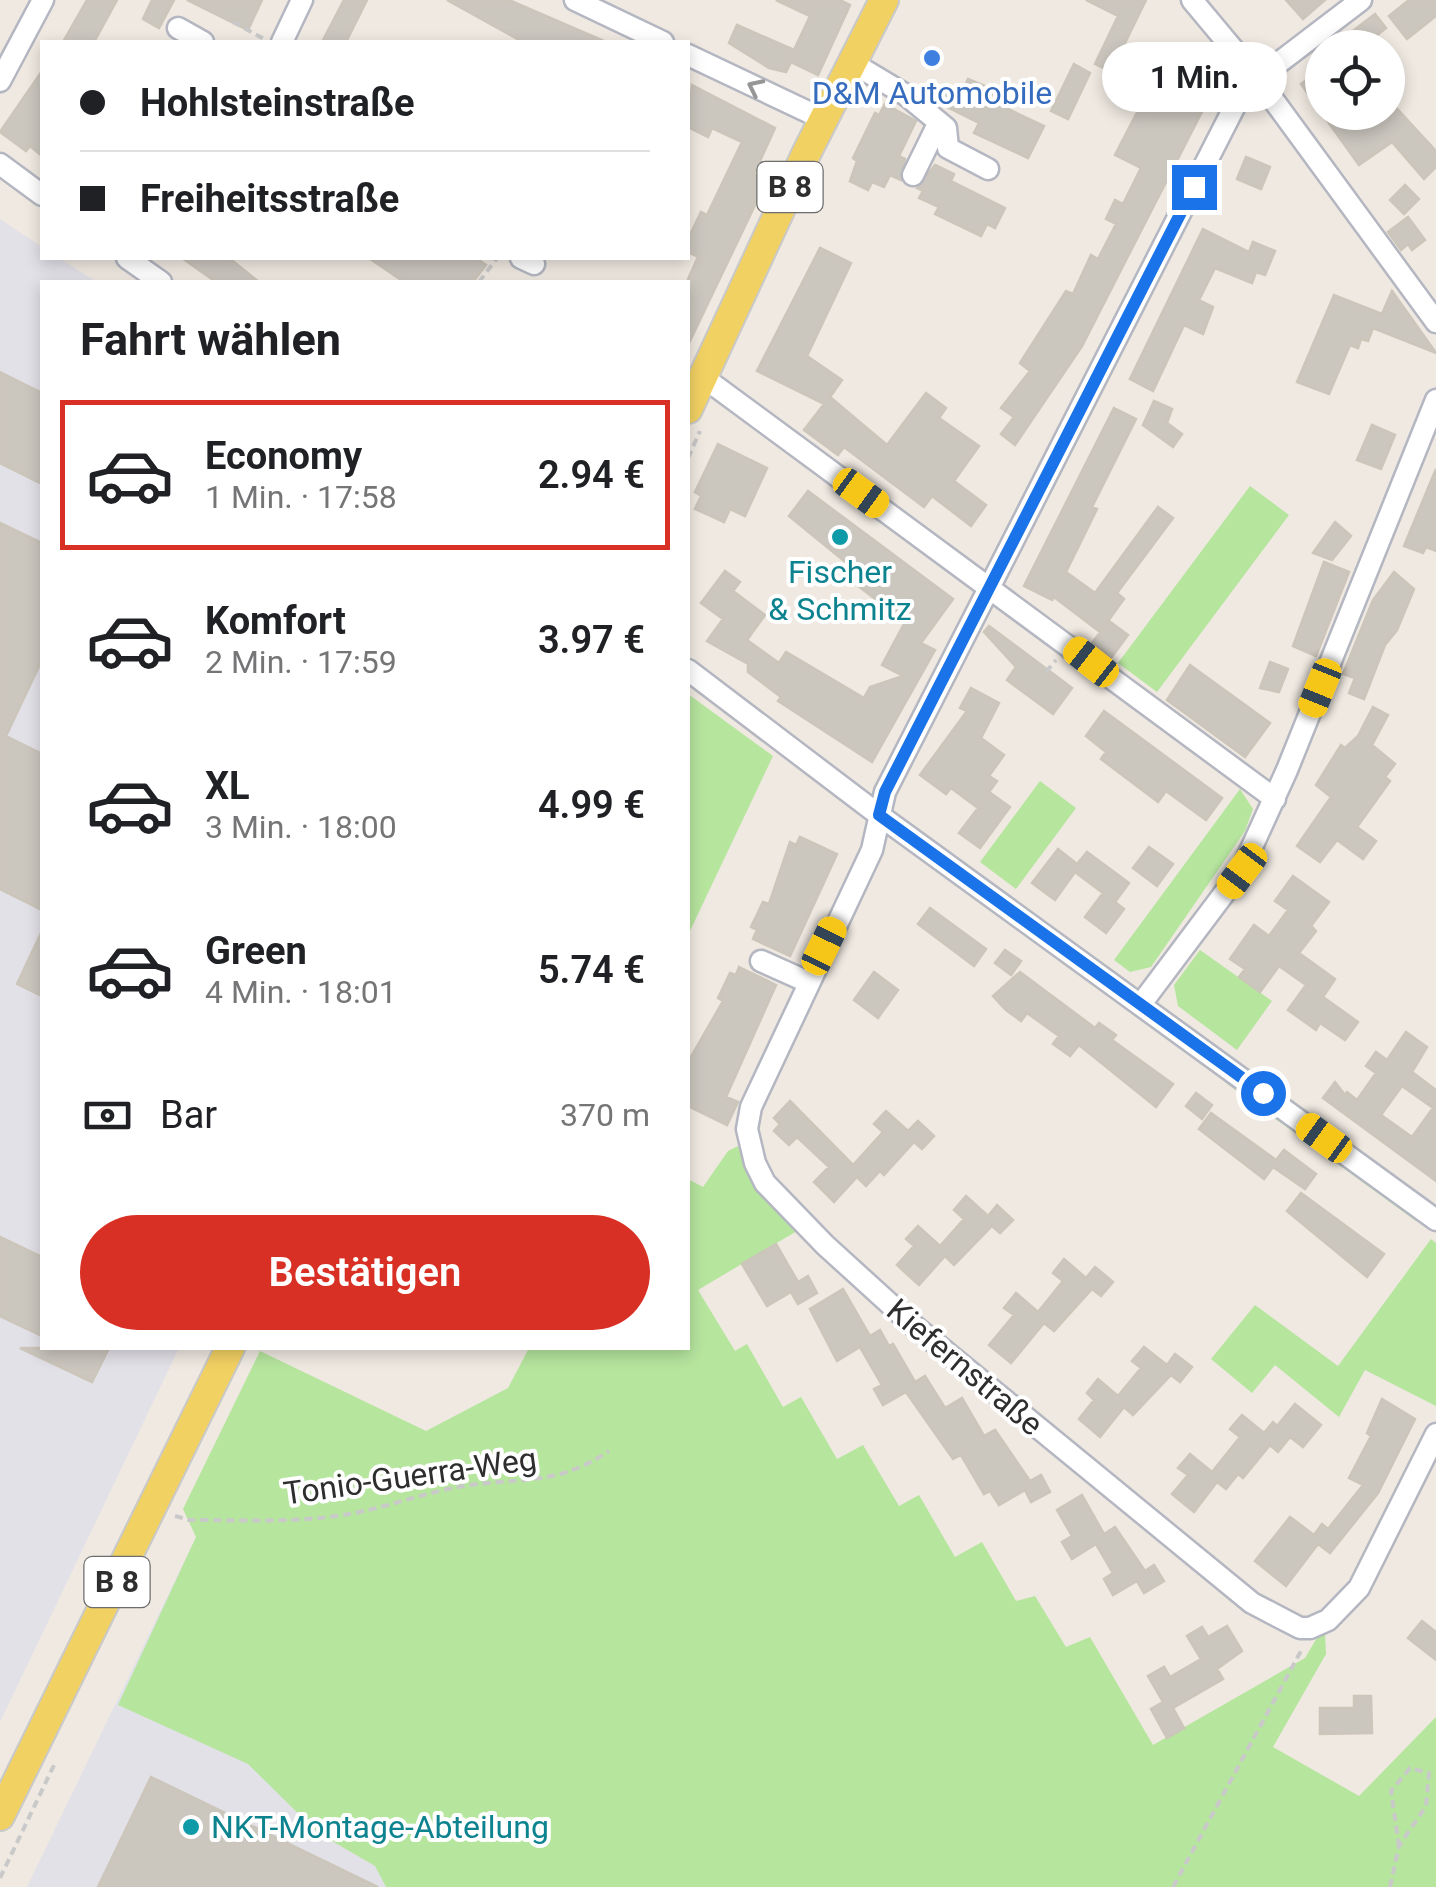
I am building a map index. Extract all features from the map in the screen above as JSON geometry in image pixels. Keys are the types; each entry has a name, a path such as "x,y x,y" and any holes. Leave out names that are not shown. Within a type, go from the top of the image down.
{"main road":[{"name":"B 8","path":"690,405 823,119 884,0"},
{"name":"B 8","path":"0,1816 229,1350"}],"street":[{"path":"0,82 44,0"},
{"path":"283,40 302,0"},
{"path":"576,0 659,40"},
{"path":"1192,0 1258,78 1436,322"},
{"name":"Kiefernstraße","path":"1362,0 1243,90 885,792 872,850 746,1120 755,1163 765,1183 913,1325 1252,1603 1300,1628 1328,1620 1359,1588 1436,1434"},
{"path":"178,28 199,40"},
{"path":"690,55 823,119"},
{"path":"851,62 906,95 946,128 948,148 988,169"},
{"path":"913,175 939,122"},
{"path":"0,164 40,194"},
{"path":"130,260 158,280"},
{"path":"704,377 1275,799"},
{"path":"1141,1004 1242,871 1275,799 1436,400"},
{"path":"690,672 879,815 1436,1220"},
{"path":"761,961 808,982"}],"path":[{"path":"233,22 269,40"},
{"name":"Tonio-Guerra-Weg","path":"154,1506 189,1520 332,1516 477,1484 540,1481 568,1474 609,1451"},
{"path":"1173,1887 1306,1640"},
{"path":"1390,1887 1400,1846 1426,1806 1429,1773 1410,1768 1391,1792 1400,1846"}],"shaded area":[{"path":"0,219 40,246 40,260 62,260 94,280 40,280 40,1350 178,1350 0,1722"},
{"path":"196,1537 449,1887 27,1887"}],"green space":[{"path":"1250,486 1289,515 1157,692 1118,663"},
{"path":"690,695 773,756 690,931"},
{"path":"1040,781 1076,808 1016,889 980,862"},
{"path":"1240,789 1253,809 1245,831 1151,967 1130,972 1114,960"},
{"path":"1200,950 1272,1001 1237,1050 1178,1006 1174,985"},
{"path":"1231,1077 1421,1216 1416,1221 1226,1083"},
{"path":"738,1146 752,1181 797,1231 698,1290 735,1351 747,1344 783,1407 801,1397 837,1459 863,1445 899,1506 919,1495 955,1557 982,1542 1016,1601 1035,1596 1066,1647 1090,1637 1153,1745 1305,1658 1318,1636 1325,1633 1326,1654 1273,1747 1359,1796 1436,1717 1436,1887 386,1887 375,1866 318,1833 248,1764 118,1705 196,1537 183,1509 260,1351 426,1431 508,1388 528,1350 690,1350 690,1180 703,1187 728,1151"},
{"path":"1431,1239 1436,1243 1436,1406 1365,1370 1339,1417 1275,1365 1252,1393 1211,1359 1255,1305 1338,1366"}],"building":[{"path":"87,0 117,0 95,40 64,40"},
{"path":"152,0 174,0 159,28 143,19"},
{"path":"187,0 262,0 248,30"},
{"path":"344,0 367,0 347,40 323,40"},
{"path":"447,0 509,0 601,40 519,40"},
{"path":"776,0 840,0 850,5 818,75 791,62 786,72 769,68 729,43 737,25 794,50 810,16"},
{"path":"1086,0 1146,0 1123,47 1138,55 1126,79 1095,64 1118,16"},
{"path":"1286,0 1325,0 1303,19"},
{"path":"1409,0 1436,0 1436,16 1407,39 1405,30 1400,30 1389,16"},
{"path":"1375,14 1386,28 1384,30 1354,30"},
{"path":"1177,53 1212,71 1201,92 1210,96 1082,346 1015,445 1001,434 1014,417 1001,408 1030,371 1020,363 1066,291 1073,294 1091,255 1098,259 1116,224 1106,219 1115,200 1123,204 1141,168 1115,155 1144,99 1122,88 1130,73 1160,87"},
{"path":"1074,64 1090,73 1068,119 1051,111"},
{"path":"40,74 40,154 30,146 26,151 0,132"},
{"path":"968,79 994,90 989,100 1044,126 1028,158 974,133 979,123 935,101 942,87 960,96"},
{"path":"692,85 775,128 754,174 767,180 690,341 688,279 698,257 690,253 690,235 701,212 707,215 742,142 712,128 708,137 690,128"},
{"path":"885,104 916,121 899,156 905,159 901,180 890,175 884,187 872,182 868,190 850,181 857,161 853,158 875,113 879,115"},
{"path":"1405,117 1436,151 1436,167 1424,179 1392,142 1359,165 1334,130 1405,130"},
{"path":"1246,157 1270,167 1261,189 1237,179"},
{"path":"935,165 954,174 951,181 1005,208 995,228 987,224 981,236 935,214 939,207 919,198 923,191 917,188"},
{"path":"1405,185 1419,199 1404,214 1390,200"},
{"path":"1408,217 1425,240 1412,250 1408,244 1401,250 1388,232"},
{"path":"1203,229 1249,252 1253,242 1275,251 1265,275 1256,272 1252,283 1215,268 1199,300 1213,307 1203,334 1184,325 1153,391 1130,379"},
{"path":"820,248 851,263 807,356 842,380 830,397 887,445 926,393 946,408 939,418 979,446 954,481 986,505 971,526 932,496 924,507 844,447 838,455 804,430 824,404 757,371"},
{"path":"185,260 232,260 256,280 213,280"},
{"path":"372,260 479,260 486,265 475,280 401,280"},
{"path":"1392,291 1436,353 1373,328 1368,341 1361,339 1358,348 1350,345 1329,394 1297,382 1334,295 1382,314"},
{"path":"0,372 40,392 40,483 0,463"},
{"path":"1154,401 1172,409 1167,423 1182,434 1173,447 1143,425"},
{"path":"1114,408 1136,419 1092,507 1097,509 1066,572 1095,593 1158,507 1173,518 1117,593 1124,599 1100,632 1054,597 1052,600 1024,586"},
{"path":"1372,425 1395,435 1381,469 1357,460"},
{"path":"718,444 767,468 745,516 730,509 724,522 695,509 701,496 695,492"},
{"path":"1436,469 1436,551 1426,547 1423,553 1404,546"},
{"path":"808,491 953,599 921,643 935,650 872,762 778,701 781,697 748,672 748,664 707,641 723,619 701,603 725,571 740,582 733,591 765,615 747,640 779,663 786,652 864,698 870,687 903,676 882,665 905,622 853,582 859,573 789,516"},
{"path":"1335,522 1351,536 1332,560 1313,553"},
{"path":"0,523 40,542 40,664 6,736 40,753 40,909 0,889"},
{"path":"1324,562 1349,572 1316,656 1293,646"},
{"path":"1394,572 1414,589 1397,630 1385,645 1364,699 1349,693 1355,678 1343,674 1373,600"},
{"path":"1109,621 1128,635 1111,658 1092,643"},
{"path":"989,626 1072,688 1053,714 1007,680 1016,667 984,632"},
{"path":"1270,662 1288,669 1279,692 1260,688"},
{"path":"1190,665 1270,723 1245,757 1167,700"},
{"path":"971,688 999,703 981,738 1004,755 989,776 997,781 989,792 1010,807 980,848 959,833 978,808 951,788 946,794 920,775 967,711 960,708"},
{"path":"1373,707 1388,715 1372,745 1395,764 1385,777 1390,781 1357,827 1376,841 1363,859 1337,840 1320,862 1297,846 1331,797 1316,785 1341,745 1345,748 1358,736"},
{"path":"1104,711 1222,798 1206,820 1166,791 1158,802 1101,759 1106,752 1086,736"},
{"path":"800,837 837,854 790,956 753,939 757,930 751,927 763,902 769,904 790,842 796,845"},
{"path":"1149,847 1173,864 1157,886 1133,868"},
{"path":"1058,849 1077,864 1087,852 1129,883 1115,902 1124,909 1106,933 1085,917 1103,893 1075,872 1055,900 1032,883"},
{"path":"1293,876 1329,902 1311,926 1316,931 1299,953 1335,979 1323,997 1358,1022 1345,1040 1320,1023 1316,1030 1288,1010 1306,985 1279,966 1260,992 1239,977 1245,969 1230,959 1254,925 1269,936 1288,910 1275,901"},
{"path":"930,908 986,949 974,966 918,924"},
{"path":"40,935 40,995 17,984"},
{"path":"1005,950 1021,961 1011,975 995,963"},
{"path":"739,967 776,985 726,1097 738,1102 727,1125 690,1107 690,1059 723,1001 718,998 730,973 736,975"},
{"path":"874,972 898,990 878,1018 854,1000"},
{"path":"1020,972 1095,1028 1099,1023 1116,1035 1112,1040 1173,1084 1156,1107 1079,1045 1070,1056 1053,1044 1059,1036 1027,1013 1021,1021 1006,1010 993,996"},
{"path":"1406,1032 1427,1047 1412,1072 1436,1090 1436,1181 1323,1098 1335,1082 1345,1095 1347,1092 1357,1100 1376,1073 1366,1066 1376,1052 1387,1060","holes":["1402,1086 1433,1108 1412,1137 1381,1115"]},
{"path":"1196,1093 1212,1105 1202,1119 1186,1106"},
{"path":"790,1101 853,1165 883,1132 874,1124 886,1111 908,1131 918,1121 934,1136 922,1149 914,1142 884,1175 880,1171 866,1186 857,1177 834,1202 814,1182 829,1167 797,1137 789,1145 774,1131 780,1124 774,1118"},
{"path":"1211,1113 1276,1160 1284,1150 1316,1174 1305,1189 1273,1167 1264,1179 1199,1129"},
{"path":"1301,1193 1384,1254 1367,1277 1287,1211"},
{"path":"966,1196 988,1216 997,1205 1013,1220 1000,1233 992,1226 954,1265 945,1256 919,1285 897,1265 914,1246 906,1239 918,1226 940,1246 964,1219 954,1210"},
{"path":"0,1237 40,1256 40,1335 0,1316"},
{"path":"776,1244 798,1282 808,1276 817,1293 798,1304 791,1292 767,1306 742,1264"},
{"path":"1064,1259 1086,1278 1095,1267 1113,1282 1101,1296 1092,1289 1054,1331 1044,1323 1011,1363 989,1345 1014,1315 1004,1308 1016,1293 1038,1312 1063,1281 1053,1273"},
{"path":"843,1289 870,1336 880,1330 915,1382 925,1376 945,1408 962,1398 984,1436 995,1430 1030,1481 1041,1475 1050,1492 1031,1502 1025,1490 999,1505 990,1491 984,1494 961,1455 953,1459 906,1392 883,1405 874,1389 882,1385 860,1347 837,1361 810,1309"},
{"path":"1144,1347 1167,1365 1175,1354 1192,1367 1180,1382 1171,1375 1133,1415 1124,1407 1100,1437 1079,1419 1094,1400 1087,1393 1098,1379 1118,1396 1141,1368 1132,1361"},
{"path":"20,1348 108,1350 92,1382"},
{"path":"1382,1399 1415,1419 1378,1493 1330,1553 1318,1544 1286,1586 1255,1561 1290,1517 1314,1535 1322,1524 1328,1529 1363,1485 1349,1478 1371,1436 1367,1433"},
{"path":"1295,1404 1321,1425 1303,1447 1290,1437 1278,1452 1270,1445 1243,1478 1238,1474 1226,1489 1217,1482 1194,1512 1172,1494 1188,1475 1178,1468 1190,1454 1212,1472 1240,1437 1230,1429 1242,1415 1264,1433 1273,1422 1277,1426"},
{"path":"1082,1495 1104,1534 1115,1527 1145,1571 1154,1565 1164,1581 1144,1593 1137,1581 1113,1595 1104,1579 1113,1573 1096,1544 1072,1559 1062,1542 1072,1536 1057,1510"},
{"path":"1422,1621 1436,1632 1436,1660 1408,1638"},
{"path":"1227,1626 1242,1651 1217,1669 1223,1679 1173,1708 1184,1728 1167,1738 1151,1709 1163,1702 1148,1676 1164,1667 1170,1677 1201,1659 1187,1636 1202,1627 1208,1637"},
{"path":"1354,1696 1371,1696 1372,1733 1320,1734 1320,1708 1354,1708"},
{"name":"NKT-Montage-Abteilung","path":"151,1777 378,1887 98,1887"}],"place":[{"name":"D&M Automobile","path":"932,58"},
{"name":"Fischer & Schmitz","path":"840,537"},
{"name":"NKT-Montage-Abteilung","path":"191,1827"}],"route":[{"path":"1194,187 885,792 879,815 1263,1093"}]}
